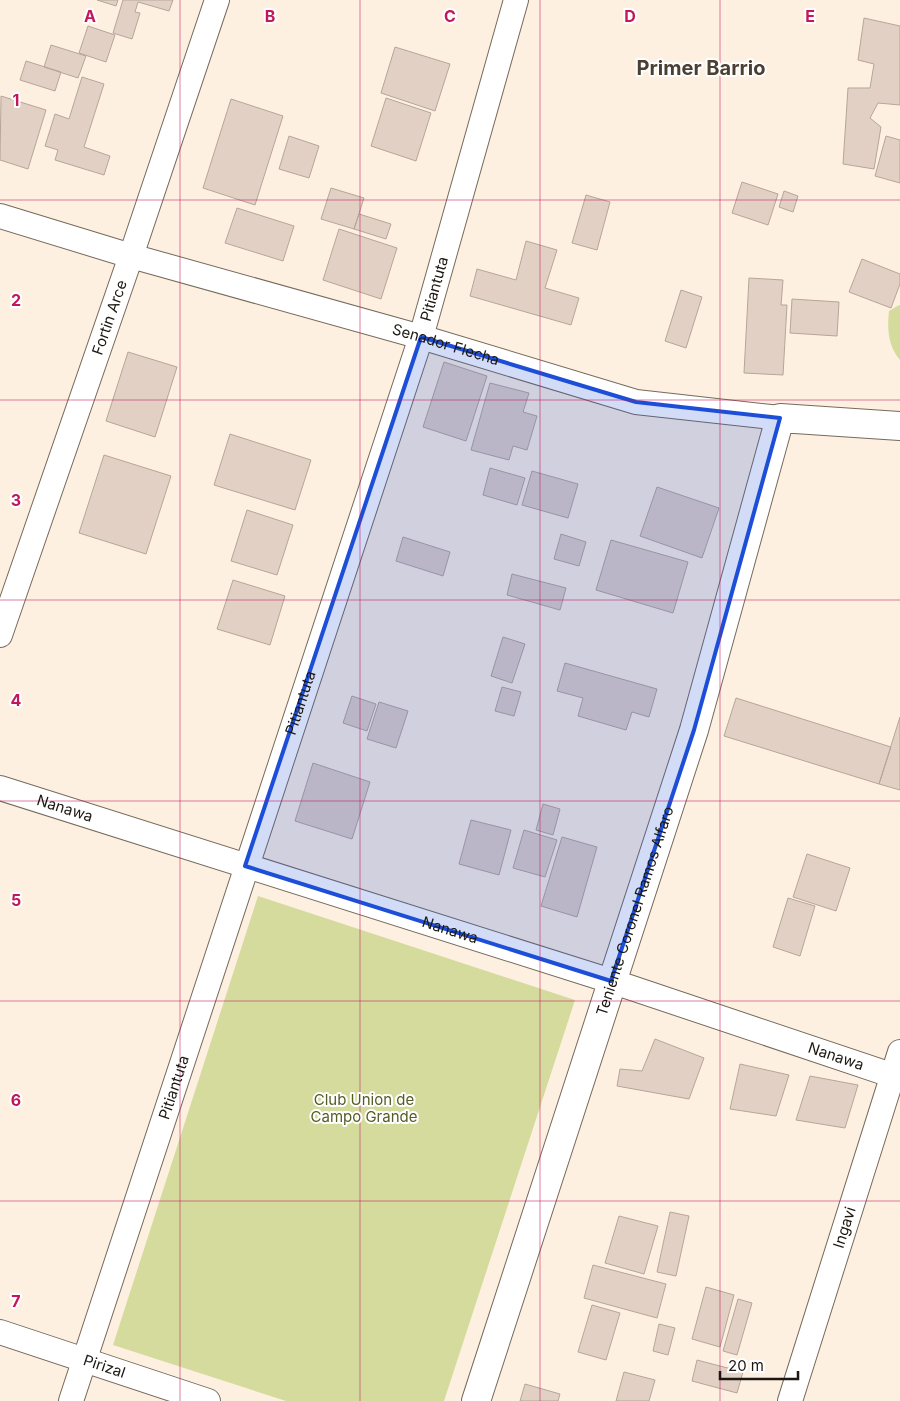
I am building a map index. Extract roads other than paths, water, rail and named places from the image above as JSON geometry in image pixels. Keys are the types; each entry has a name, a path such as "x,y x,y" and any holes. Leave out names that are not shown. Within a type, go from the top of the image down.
{"street":[{"name":"Fortin Arce","path":"0,634 131,256 217,0"},
{"name":"Pitiantuta","path":"71,1401 421,337 516,0"},
{"name":"Senador Flecha","path":"0,216 131,256 421,337 636,402 780,418 900,426"},
{"name":"Teniente Coronel Ramos Alfaro","path":"476,1401 694,730 780,418"},
{"name":"Nanawa","path":"0,788 611,981 896,1077"},
{"name":"Ingavi","path":"790,1401 896,1077 900,1052"},
{"name":"Pirizal","path":"0,1332 208,1401"}],"district":[{"name":"Primer Barrio","path":"701,68"}],"park label":[{"name":"Club Union de Campo Grande","path":"364,1108"}]}
